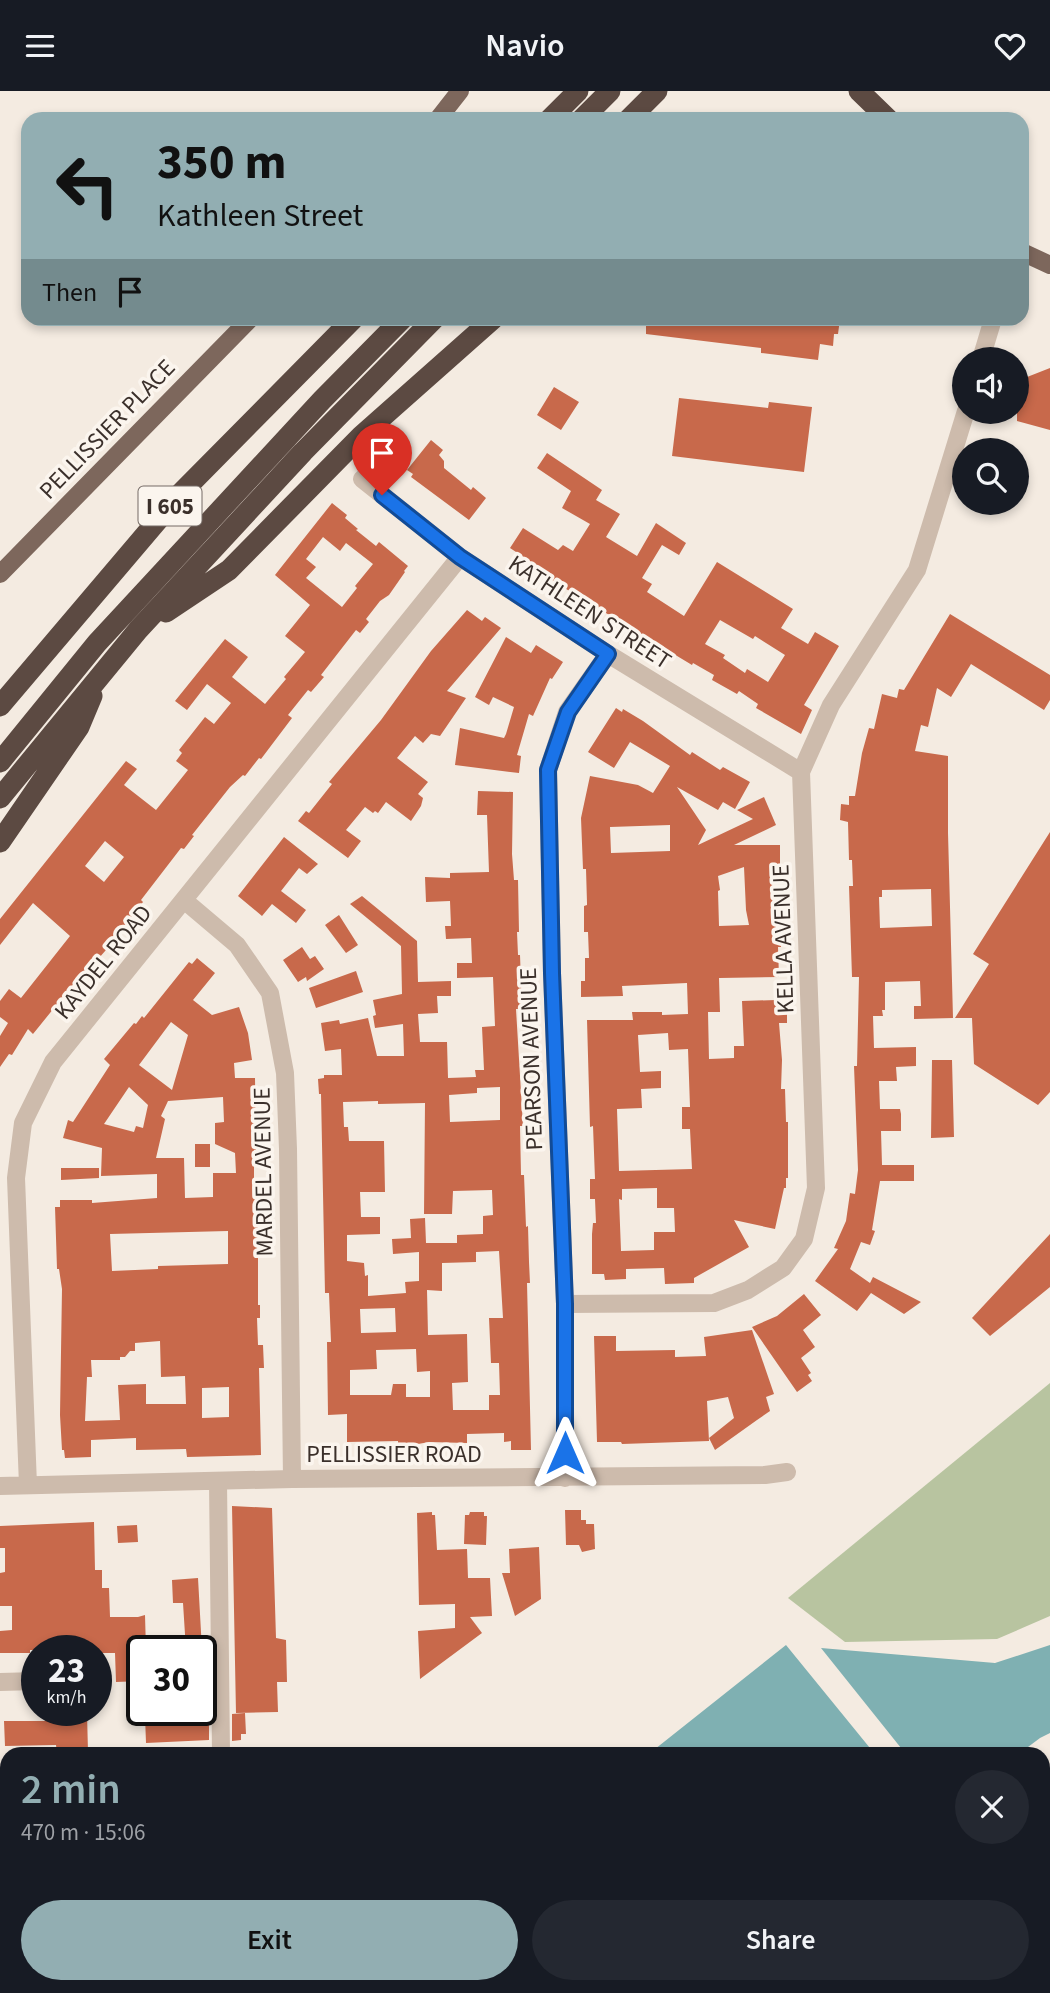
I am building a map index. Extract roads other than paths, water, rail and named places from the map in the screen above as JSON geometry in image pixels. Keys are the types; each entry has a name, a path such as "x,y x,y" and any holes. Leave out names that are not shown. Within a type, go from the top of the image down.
{"highway":[{"path":"589,112 610,91"},
{"path":"606,112 627,91"},
{"path":"636,112 657,91"},
{"path":"859,91 881,112"},
{"name":"I 605","path":"0,706 180,494 346,326"},
{"path":"0,743 49,682 178,534 381,326"},
{"path":"0,762 97,643 322,400 395,326"},
{"name":"I 605","path":"0,799 138,631 303,452 427,326"},
{"path":"138,631 229,570 361,436 485,326"},
{"path":"0,842 79,727 102,672"}],"main road":[{"path":"444,112 460,91"},
{"path":"1029,256 1050,265"},
{"name":"PELLISSIER PLACE","path":"0,573 243,326"}],"street":[{"path":"985,347 991,326"},
{"name":"KELLA AVENUE","path":"565,1304 713,1303 748,1290 783,1268 804,1238 816,1188 801,772 831,705 916,570 962,424"},
{"name":"KATHLEEN STREET","path":"362,479 460,557 608,654 801,772"},
{"name":"KAYDEL ROAD","path":"28,1485 16,1178 23,1123 53,1062 460,557"},
{"name":"PEARSON AVENUE","path":"565,1478 565,1304 552,973 548,770 568,712 608,654"},
{"name":"MARDEL AVENUE","path":"185,901 237,945 270,993 285,1073 292,1479"},
{"name":"PELLISSIER ROAD","path":"0,1486 292,1479 765,1475 787,1472"},
{"path":"218,1481 221,1747"},
{"path":"0,1682 21,1681"}],"water":[{"path":"786,1645 869,1747 658,1747"},
{"path":"1050,1645 1050,1733 1028,1747 900,1747 821,1648 995,1663"}]}
